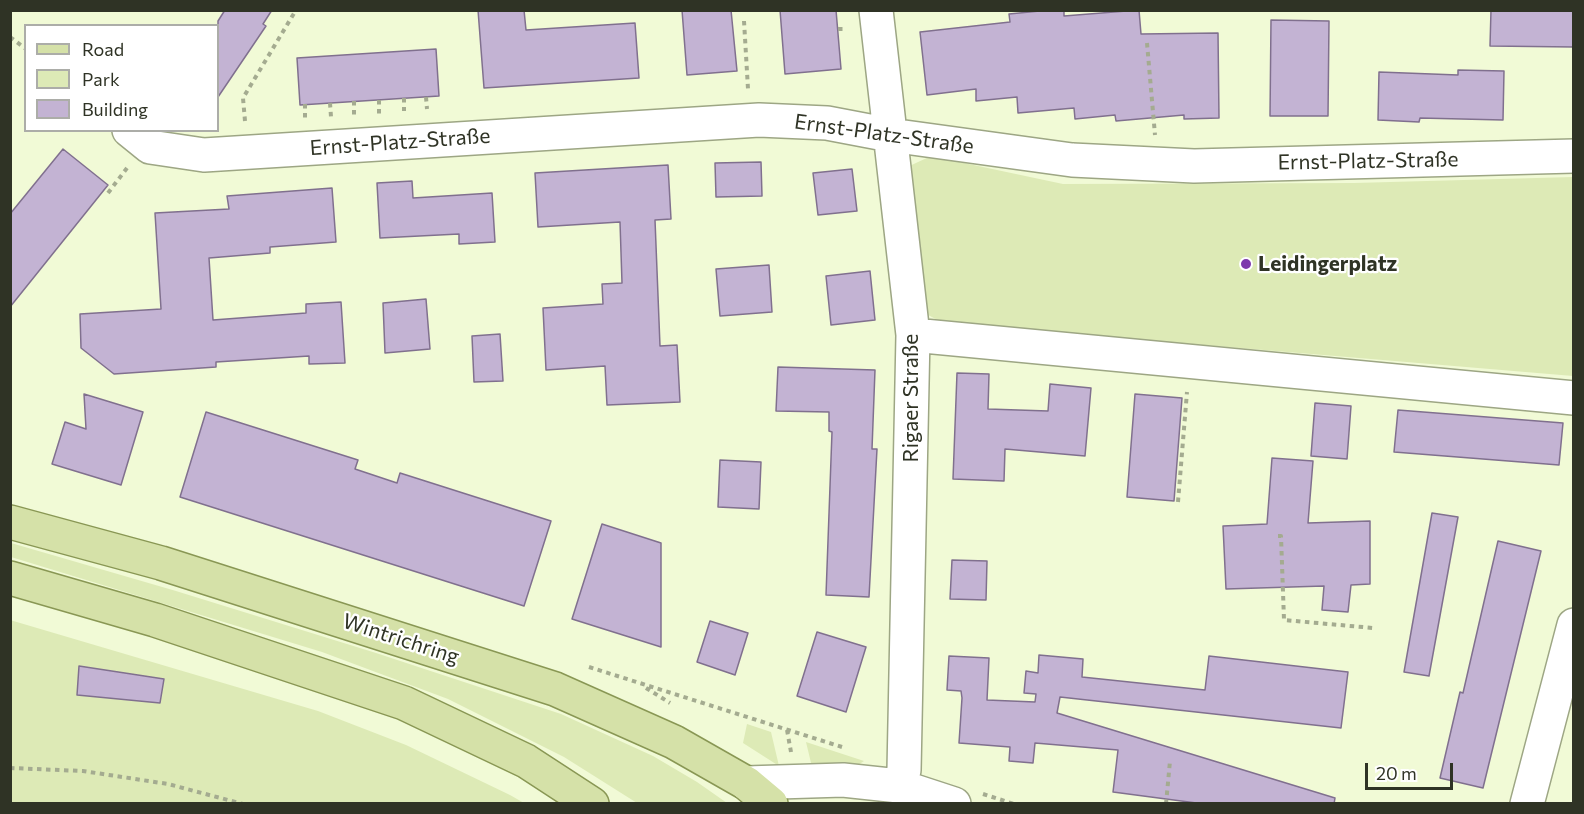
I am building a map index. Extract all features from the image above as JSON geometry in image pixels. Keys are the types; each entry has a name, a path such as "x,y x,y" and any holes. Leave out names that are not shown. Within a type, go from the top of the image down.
{"main road":[{"name":"Wintrichring","path":"10,522 162,563 555,689 674,742 746,783 771,804"},
{"path":"10,578 154,620 405,703 526,761 592,804"}],"street":[{"name":"Rigaer Straße","path":"876,10 913,335 904,770 899,786"},
{"name":"Ernst-Platz-Straße","path":"131,132 150,147 204,155 750,120 827,123 890,135 1072,160 1194,166 1574,156"},
{"path":"913,335 1574,398"},
{"path":"1527,804 1574,625"},
{"path":"746,783 843,780 899,786 967,798"}],"path":[{"path":"248,152 243,98 296,10"},
{"path":"744,21 750,120"},
{"path":"838,29 849,29"},
{"path":"10,37 24,48"},
{"path":"1147,43 1158,164"},
{"path":"1178,502 1186,401"},
{"path":"1278,536 1281,536 1284,620 1373,628"},
{"path":"640,684 848,749"},
{"path":"1166,804 1170,761"},
{"path":"10,768 83,771 157,782 243,804"},
{"path":"967,798 1014,804"}],"green space":[{"path":"931,156 1063,184 1354,183 1573,177 1573,376 943,323 919,310 903,169"},
{"path":"11,543 376,653 561,714 653,756 727,803 637,803 564,757 448,699 322,652 11,557"},
{"path":"10,620 318,711 406,745 524,803 11,803"},
{"path":"747,724 771,732 779,766 743,743"},
{"path":"806,742 864,761 858,765 812,767"}],"building":[{"path":"225,10 272,10 263,24 266,26 219,96 219,24 218,21"},
{"path":"478,10 524,10 526,30 635,23 639,78 484,88"},
{"path":"682,10 731,10 737,71 687,75"},
{"path":"780,10 836,10 841,69 785,74"},
{"path":"1064,10 1064,16 1139,10 1141,34 1218,33 1219,118 1184,119 1184,115 1116,121 1115,115 1075,119 1074,108 1018,113 1017,97 976,101 976,89 927,95 920,32 1010,22 1009,14"},
{"path":"1491,10 1574,10 1574,47 1490,46"},
{"path":"1271,20 1329,21 1328,116 1270,116"},
{"path":"436,49 439,96 300,105 297,58"},
{"path":"1458,70 1504,71 1503,120 1420,118 1419,122 1378,120 1379,72 1458,75"},
{"path":"63,149 108,185 10,307 10,214"},
{"path":"761,162 762,196 716,197 715,163"},
{"path":"668,165 671,219 655,220 660,346 677,345 680,402 607,405 605,366 546,370 543,308 603,304 602,284 622,283 620,222 538,227 535,173"},
{"path":"852,169 857,211 818,215 813,173"},
{"path":"412,181 413,198 492,193 495,242 459,244 459,234 380,238 377,183"},
{"path":"332,188 336,242 270,247 270,253 209,258 213,320 306,313 306,304 341,302 345,363 309,364 309,356 216,362 216,367 114,374 81,348 80,314 161,309 155,213 229,209 227,196"},
{"path":"769,265 772,312 720,316 716,269"},
{"path":"870,271 875,320 831,325 826,276"},
{"path":"426,299 430,349 385,353 383,303"},
{"path":"500,334 503,381 474,382 472,336"},
{"path":"778,367 875,370 872,449 877,449 869,597 826,595 832,432 829,431 829,412 776,411"},
{"path":"957,373 989,374 988,409 1048,411 1050,384 1091,388 1085,456 1005,449 1004,481 953,479"},
{"path":"84,394 143,412 121,485 52,464 65,422 86,429"},
{"path":"1135,394 1182,398 1174,501 1127,497"},
{"path":"1315,403 1351,406 1347,459 1311,456"},
{"path":"1398,410 1563,423 1559,465 1394,452"},
{"path":"206,412 358,460 355,469 397,483 400,473 551,521 524,606 180,497"},
{"path":"1272,458 1313,461 1308,523 1370,521 1370,584 1351,585 1348,612 1322,610 1324,586 1226,589 1223,526 1267,524"},
{"path":"720,460 761,462 759,509 718,507"},
{"path":"1432,513 1458,517 1429,676 1404,672"},
{"path":"602,524 661,543 661,647 572,619"},
{"path":"1498,541 1541,551 1483,788 1440,778 1460,692 1463,693"},
{"path":"952,560 987,561 986,600 950,599"},
{"path":"710,621 748,633 735,675 697,662"},
{"path":"817,632 866,647 846,712 797,696"},
{"path":"1039,655 1083,659 1082,677 1205,690 1209,656 1348,672 1341,728 1060,697 1057,713 1335,798 1334,804 1204,804 1113,792 1118,750 1035,743 1033,763 1009,761 1010,747 959,743 962,698 961,691 947,690 949,656 989,658 987,700 1035,702 1036,694 1024,693 1026,671 1038,673"},
{"path":"79,666 164,679 160,703 77,695"}],"place":[{"name":"Leidingerplatz","path":"1246,264"}]}
